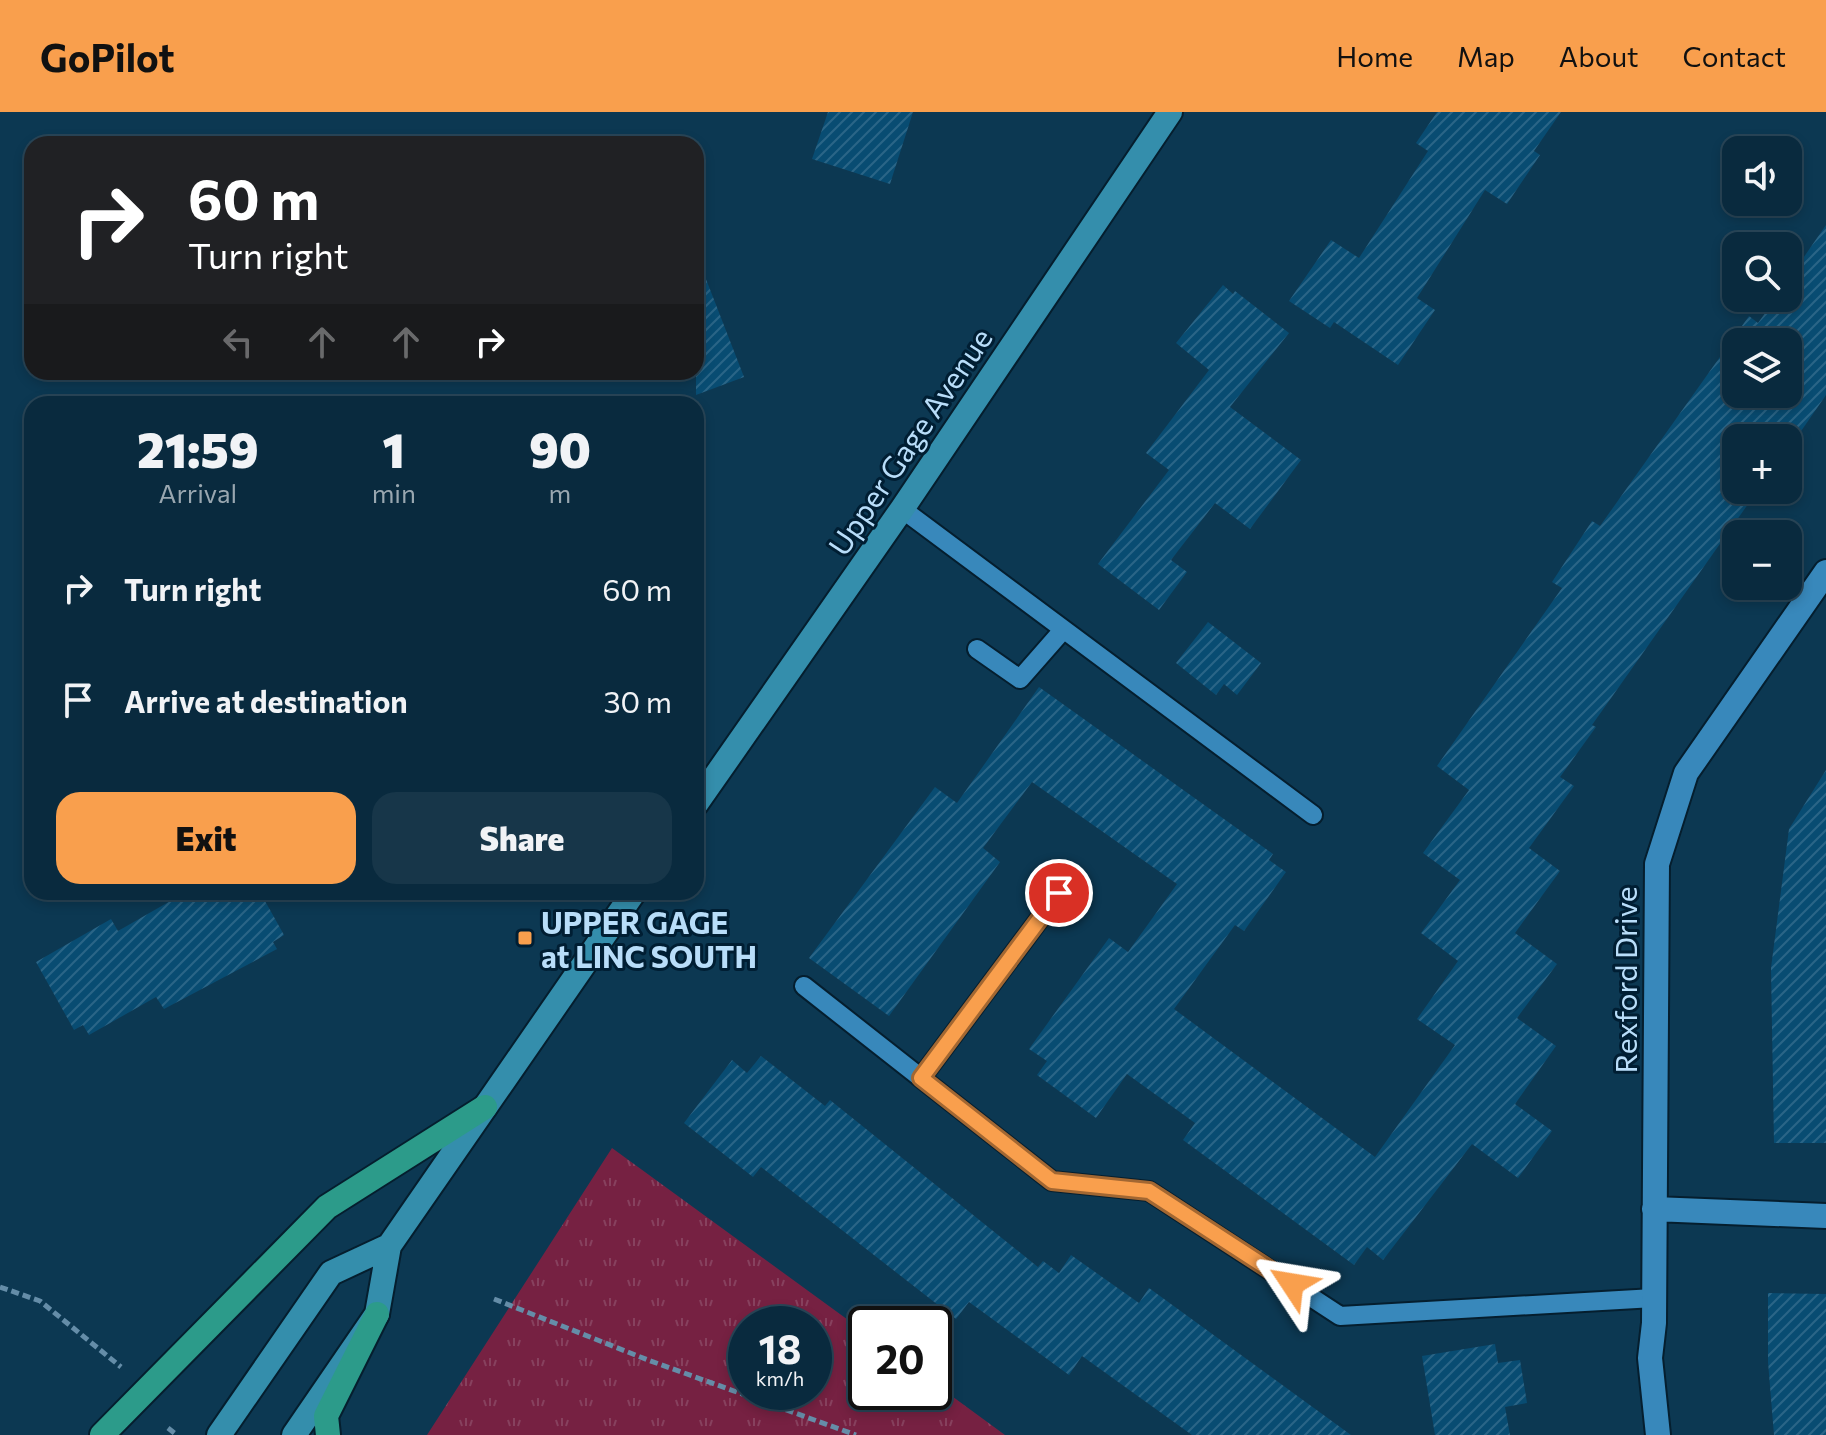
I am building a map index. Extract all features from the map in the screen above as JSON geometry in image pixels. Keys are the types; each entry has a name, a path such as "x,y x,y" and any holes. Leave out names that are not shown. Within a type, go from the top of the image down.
{"highway":[{"path":"102,1435 327,1207 485,1107"},
{"path":"328,1435 326,1416 377,1314"}],"main road":[{"name":"Upper Gage Avenue","path":"704,793 902,509 1170,112"},
{"path":"294,1435 377,1314 389,1246 628,900"},
{"path":"219,1435 331,1273 389,1246"}],"street":[{"name":"Rexford Drive","path":"1658,1435 1650,1358 1654,1298 1657,864 1686,773 1826,572"},
{"path":"1654,1209 1826,1216"}],"lane":[{"path":"902,509 1313,815"},
{"path":"977,649 1020,679 1063,630"},
{"path":"921,1078 1059,893"},
{"path":"804,986 1052,1181 1149,1191 1340,1316 1654,1298"}],"path":[{"path":"0,1287 40,1301 128,1373"},
{"path":"494,1299 648,1360 856,1435"},
{"path":"168,1428 177,1435"}],"green space":[{"path":"612,1148 829,1306 728,1306 728,1410 832,1410 832,1308 848,1320 848,1410 952,1410 952,1396 1005,1435 427,1435"}],"building":[{"path":"828,112 913,112 890,184 812,159"},
{"path":"1437,112 1561,112 1534,151 1540,155 1507,204 1485,190 1417,298 1435,310 1398,365 1334,322 1330,328 1289,301 1331,240 1359,258 1428,151 1416,143"},
{"path":"1826,225 1826,395 1802,430 1802,424 1722,424 1722,504 1748,504 1737,520 1722,520 1722,541 1592,725 1596,727 1560,777 1574,786 1529,848 1560,871 1515,933 1557,964 1517,1018 1556,1046 1515,1104 1552,1131 1518,1178 1472,1144 1383,1260 1367,1247 1354,1265 1183,1140 1195,1123 1127,1074 1096,1118 1037,1075 1047,1061 1029,1049 1109,938 1128,952 1177,884 1032,782 983,848 1000,862 889,1016 809,958 935,787 957,803 1039,687 1273,854 1269,860 1286,872 1244,931 1235,925 1174,1009 1375,1157 1455,1045 1417,1019 1458,961 1421,933 1460,880 1423,853 1469,790 1437,766 1562,588 1552,582 1592,521 1600,526 1722,354 1722,408 1802,408 1802,328 1740,328 1749,316 1758,323 1766,312 1802,312 1802,260"},
{"path":"704,274 744,377 696,395 696,380 704,380"},
{"path":"1223,285 1289,333 1230,407 1301,460 1250,529 1215,503 1171,560 1187,572 1159,610 1098,564 1169,470 1146,453 1209,370 1176,343"},
{"path":"1208,622 1261,663 1237,695 1224,684 1216,695 1176,663"},
{"path":"1826,770 1826,1143 1774,1143 1771,968 1789,829"},
{"path":"172,900 264,900 284,935 273,942 277,949 164,1009 156,997 89,1035 83,1025 74,1030 36,962 111,919 118,931"},
{"path":"761,1056 825,1106 830,1100 1038,1267 1043,1261 1059,1273 1071,1255 1139,1303 1149,1288 1351,1435 1192,1435 1082,1356 1069,1375 969,1302 956,1319 952,1316 952,1306 939,1306 761,1167 753,1177 684,1123 732,1060 747,1073"},
{"path":"1768,1293 1826,1294 1826,1435 1774,1435 1768,1362"},
{"path":"1495,1344 1498,1363 1520,1360 1527,1403 1505,1407 1510,1435 1435,1435 1422,1356"}],"place":[{"name":"UPPER GAGE at LINC SOUTH","path":"525,938"}],"route":[{"path":"1059,893 921,1078 1052,1181 1149,1191 1292,1284"}]}
